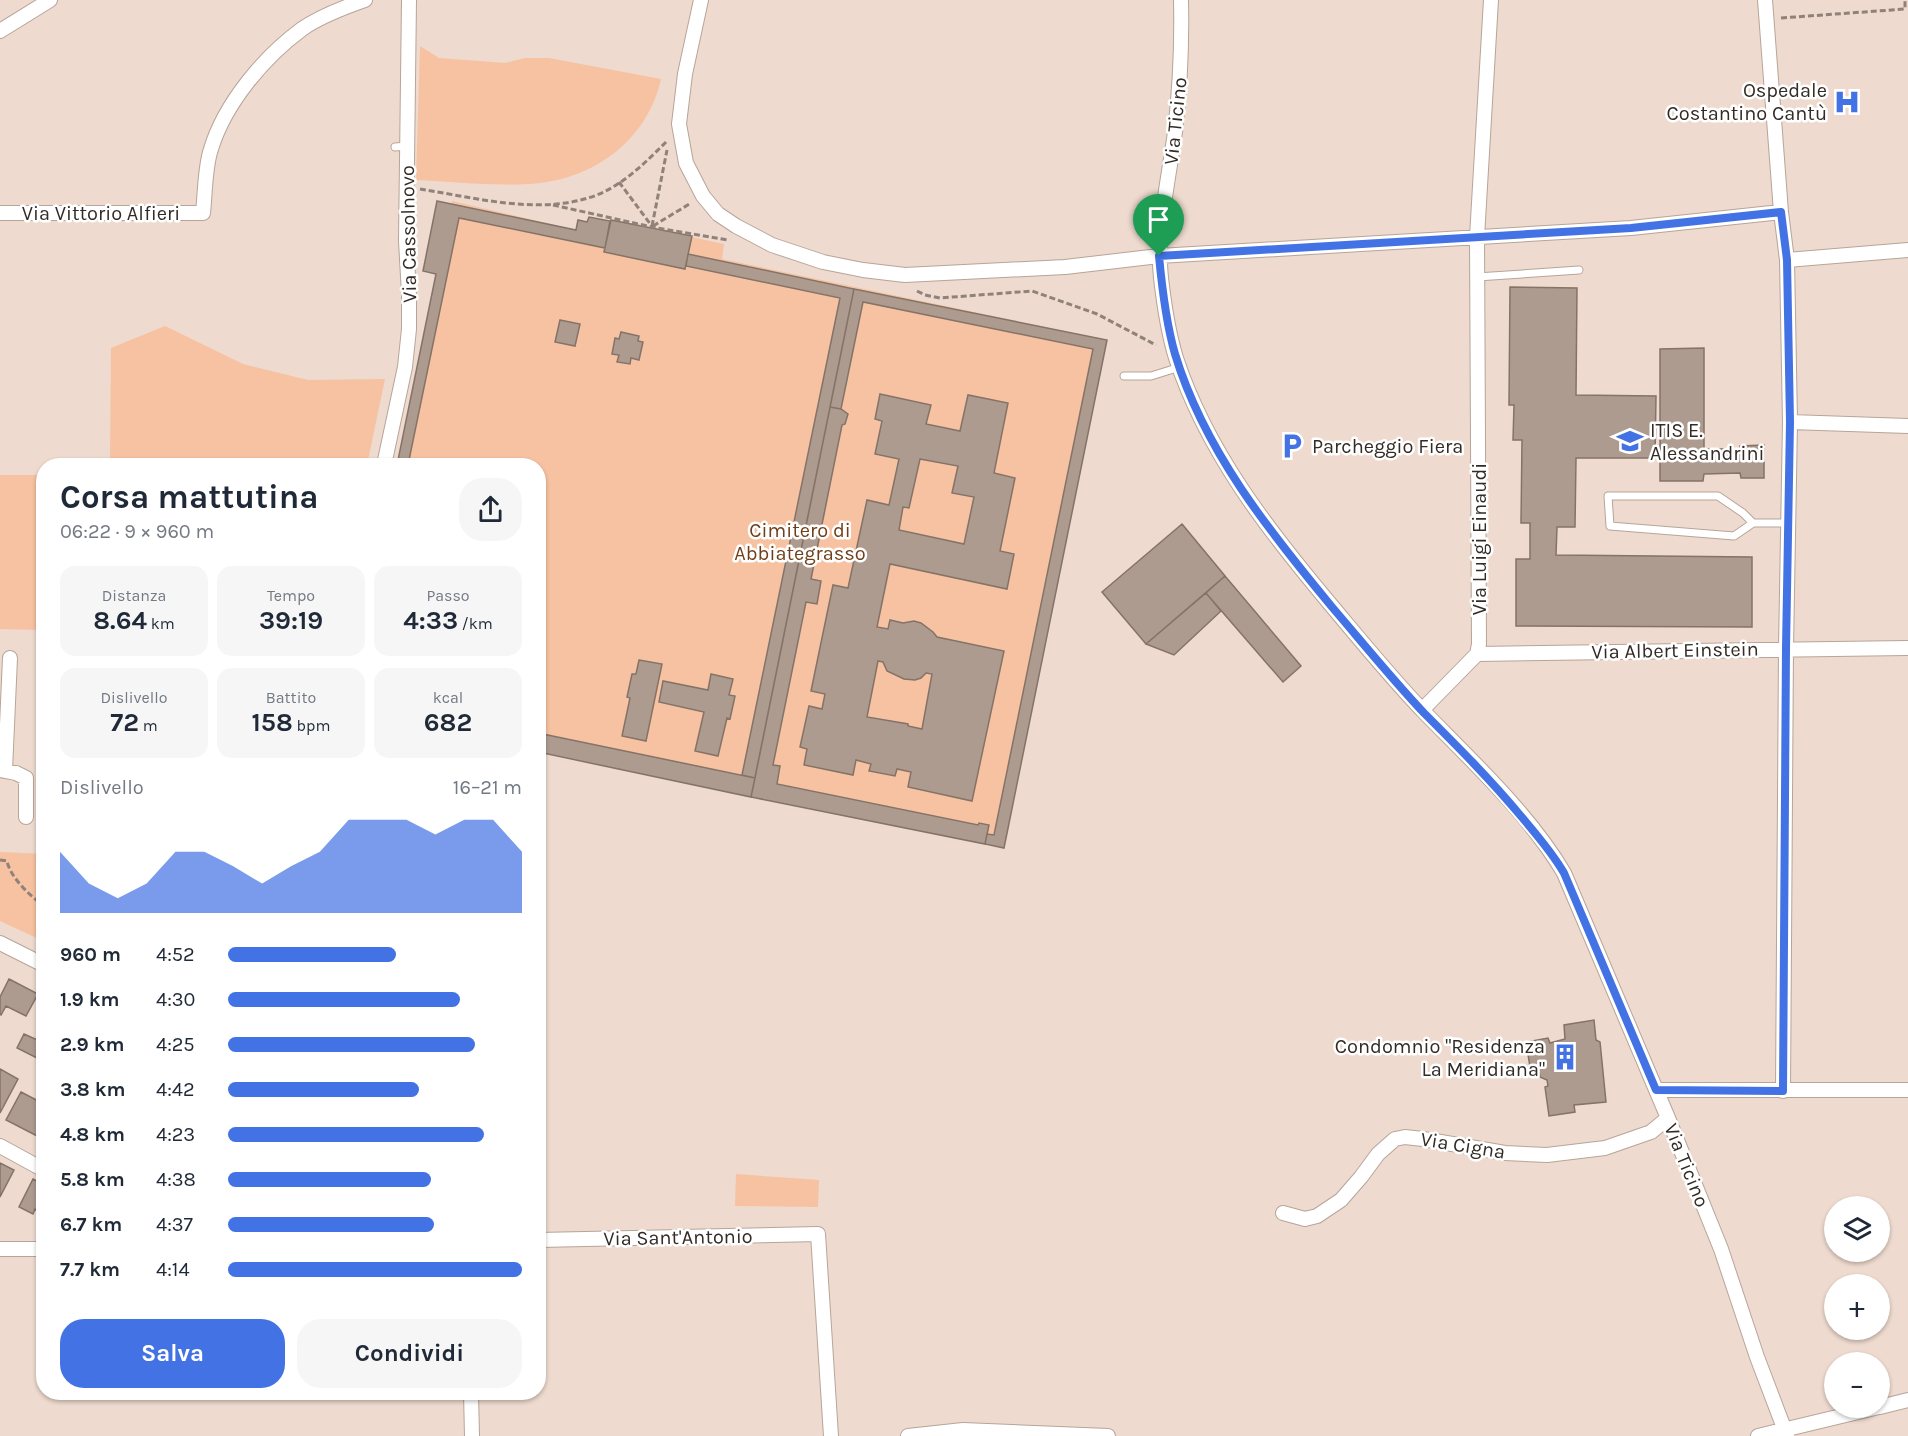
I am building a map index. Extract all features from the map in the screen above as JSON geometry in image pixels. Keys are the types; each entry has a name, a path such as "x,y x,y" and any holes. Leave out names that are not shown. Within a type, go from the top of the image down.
{"street":[{"path":"0,31 50,0"},
{"name":"Via Vittorio Alfieri","path":"0,213 203,213 210,150 230,105 263,64 303,29 347,6 365,0"},
{"name":"Via Cassolnovo","path":"386,458 405,367 408,336 407,187 401,146 409,0"},
{"path":"701,0 685,74 679,124 686,163 703,196 718,214 772,245 823,262 863,270 905,275 1065,267 1159,256 1631,228 1781,212"},
{"name":"Via Ticino","path":"1181,0 1182,45 1179,100 1159,256 1171,340 1193,404 1205,429 1244,493 1306,576 1422,711 1492,782 1554,856 1564,873 1721,1249 1757,1357 1786,1433"},
{"name":"Via Luigi Einaudi","path":"1477,654 1479,644 1477,237 1491,0"},
{"path":"1765,0 1781,212 1787,260 1790,422 1783,1091"},
{"path":"1787,260 1908,250"},
{"path":"1790,422 1908,426"},
{"name":"Via Albert Einstein","path":"1477,654 1908,648"},
{"path":"1422,711 1477,654"},
{"path":"10,658 3,770 26,778 26,817"},
{"path":"0,943 36,962"},
{"path":"1656,1090 1908,1090"},
{"name":"Via Cigna","path":"1283,1213 1305,1219 1317,1216 1341,1200 1378,1154 1395,1139 1423,1138 1505,1153 1547,1155 1605,1148 1651,1132 1668,1118"},
{"path":"0,1146 36,1166"},
{"name":"Via Sant'Antonio","path":"546,1240 818,1234 831,1436"},
{"path":"0,1249 36,1249"},
{"path":"471,1400 472,1436"},
{"path":"1890,1404 1908,1400"},
{"path":"1758,1436 1786,1433 1840,1418"},
{"path":"908,1436 963,1430 1000,1434 1108,1436"}],"lane":[{"path":"1477,277 1579,270"},
{"path":"1124,376 1151,376 1180,367"},
{"path":"1753,524 1743,513 1719,496 1608,496 1610,526 1734,536 1753,524 1788,523"}],"path":[{"path":"1766,20 1905,9 1905,0"},
{"path":"553,205 599,194 643,165 669,139 652,227"},
{"path":"619,182 652,227"},
{"path":"407,187 502,202 553,205 652,227 703,196"},
{"path":"0,860 7,861 8,867 30,896 36,900"}],"green space":[{"path":"420,46 439,58 505,63 525,58 549,58 661,79 645,119 633,136 601,162 582,172 562,179 525,184 416,180"},
{"name":"Cimitero di Abbiategrasso","path":"452,201 576,230 578,220 587,222 589,217 611,220 724,244 722,259 1107,340 1004,848 546,753 546,458 398,458"},
{"path":"165,326 243,364 308,380 385,379 368,458 110,458 111,348"},
{"path":"0,475 36,475 36,630 0,629"},
{"path":"0,852 36,854 36,938 0,921"},
{"path":"736,1174 819,1180 818,1207 735,1206"}],"building":[{"path":"437,201 576,230 578,220 587,222 589,217 610,221 605,248 459,218 409,458 398,458 436,274 423,271"},
{"path":"611,220 692,236 685,269 604,252"},
{"path":"688,254 854,289 755,778 742,775 840,298 686,266"},
{"path":"1510,287 1577,288 1576,395 1656,396 1655,458 1576,458 1575,527 1557,527 1556,555 1752,557 1752,627 1516,626 1516,559 1530,559 1530,523 1521,523 1522,440 1513,440 1514,405 1509,405"},
{"path":"854,289 1107,340 1004,848 985,844 987,834 994,835 1093,349 863,302 841,409 830,407"},
{"path":"560,320 580,324 575,346 555,342"},
{"path":"621,332 639,336 638,341 643,342 639,360 631,358 630,364 617,362 619,355 612,354 615,338 619,339"},
{"path":"1704,348 1704,449 1740,449 1740,446 1764,445 1764,478 1741,478 1740,473 1704,474 1703,481 1660,481 1660,349"},
{"path":"880,394 931,405 926,424 960,431 968,395 1008,403 994,473 1015,478 1000,551 1014,554 1007,589 890,564 877,627 888,629 890,620 903,623 914,621 921,623 937,637 1004,651 972,801 908,787 911,772 897,769 895,776 869,771 871,764 856,760 853,775 804,765 807,749 800,747 809,706 822,709 825,694 811,691 833,585 848,588 867,500 889,505 899,459 875,454 882,421 875,419","holes":["920,459 958,466 952,493 974,497 964,544 899,530 903,507 909,508","878,661 883,662 887,671 904,679 915,680 926,673 932,674 922,729 908,726 908,724 867,717"]},
{"path":"830,407 841,409 848,414 845,424 842,425 811,579 821,581 817,604 806,602 773,765 780,766 777,784 978,825 979,823 989,825 985,844 751,797"},
{"path":"1182,524 1225,576 1146,644 1102,592"},
{"path":"1225,576 1301,666 1283,682 1206,593"},
{"path":"1206,593 1221,611 1174,655 1146,644"},
{"path":"639,660 662,664 646,741 622,736 630,698 627,697 632,674 636,674"},
{"path":"711,674 733,679 729,695 735,696 718,756 695,751 704,712 659,702 663,681 708,690"},
{"path":"546,735 755,778 751,797 546,754"},
{"path":"9,979 36,993 36,998 26,1016 6,1006 1,1015 0,997"},
{"name":"Condomnio \"Residenza La Meridiana\"","path":"1594,1020 1596,1040 1600,1042 1606,1102 1574,1105 1575,1112 1549,1116 1545,1087 1548,1086 1547,1080 1540,1077 1539,1071 1531,1073 1526,1042 1548,1038 1550,1043 1565,1039 1564,1025"},
{"path":"24,1034 36,1039 36,1058 17,1048"},
{"path":"0,1069 18,1079 0,1113"},
{"path":"21,1092 36,1100 36,1135 6,1120"},
{"path":"0,1163 14,1170 0,1197"},
{"path":"33,1179 36,1181 36,1210 33,1214 19,1207"}],"place":[{"name":"Ospedale Costantino Cantù","path":"1847,102"},
{"name":"ITIS E. Alessandrini","path":"1630,441"},
{"name":"Parcheggio Fiera","path":"1292,446"},
{"name":"Condomnio \"Residenza La Meridiana\"","path":"1565,1057"}],"route":[{"path":"1781,212 1787,260 1790,422 1783,1091 1656,1090 1564,873 1554,856 1492,782 1422,711 1377,661 1306,576 1244,493 1205,429 1193,404 1171,340 1159,256 1631,228 1781,212"}]}
